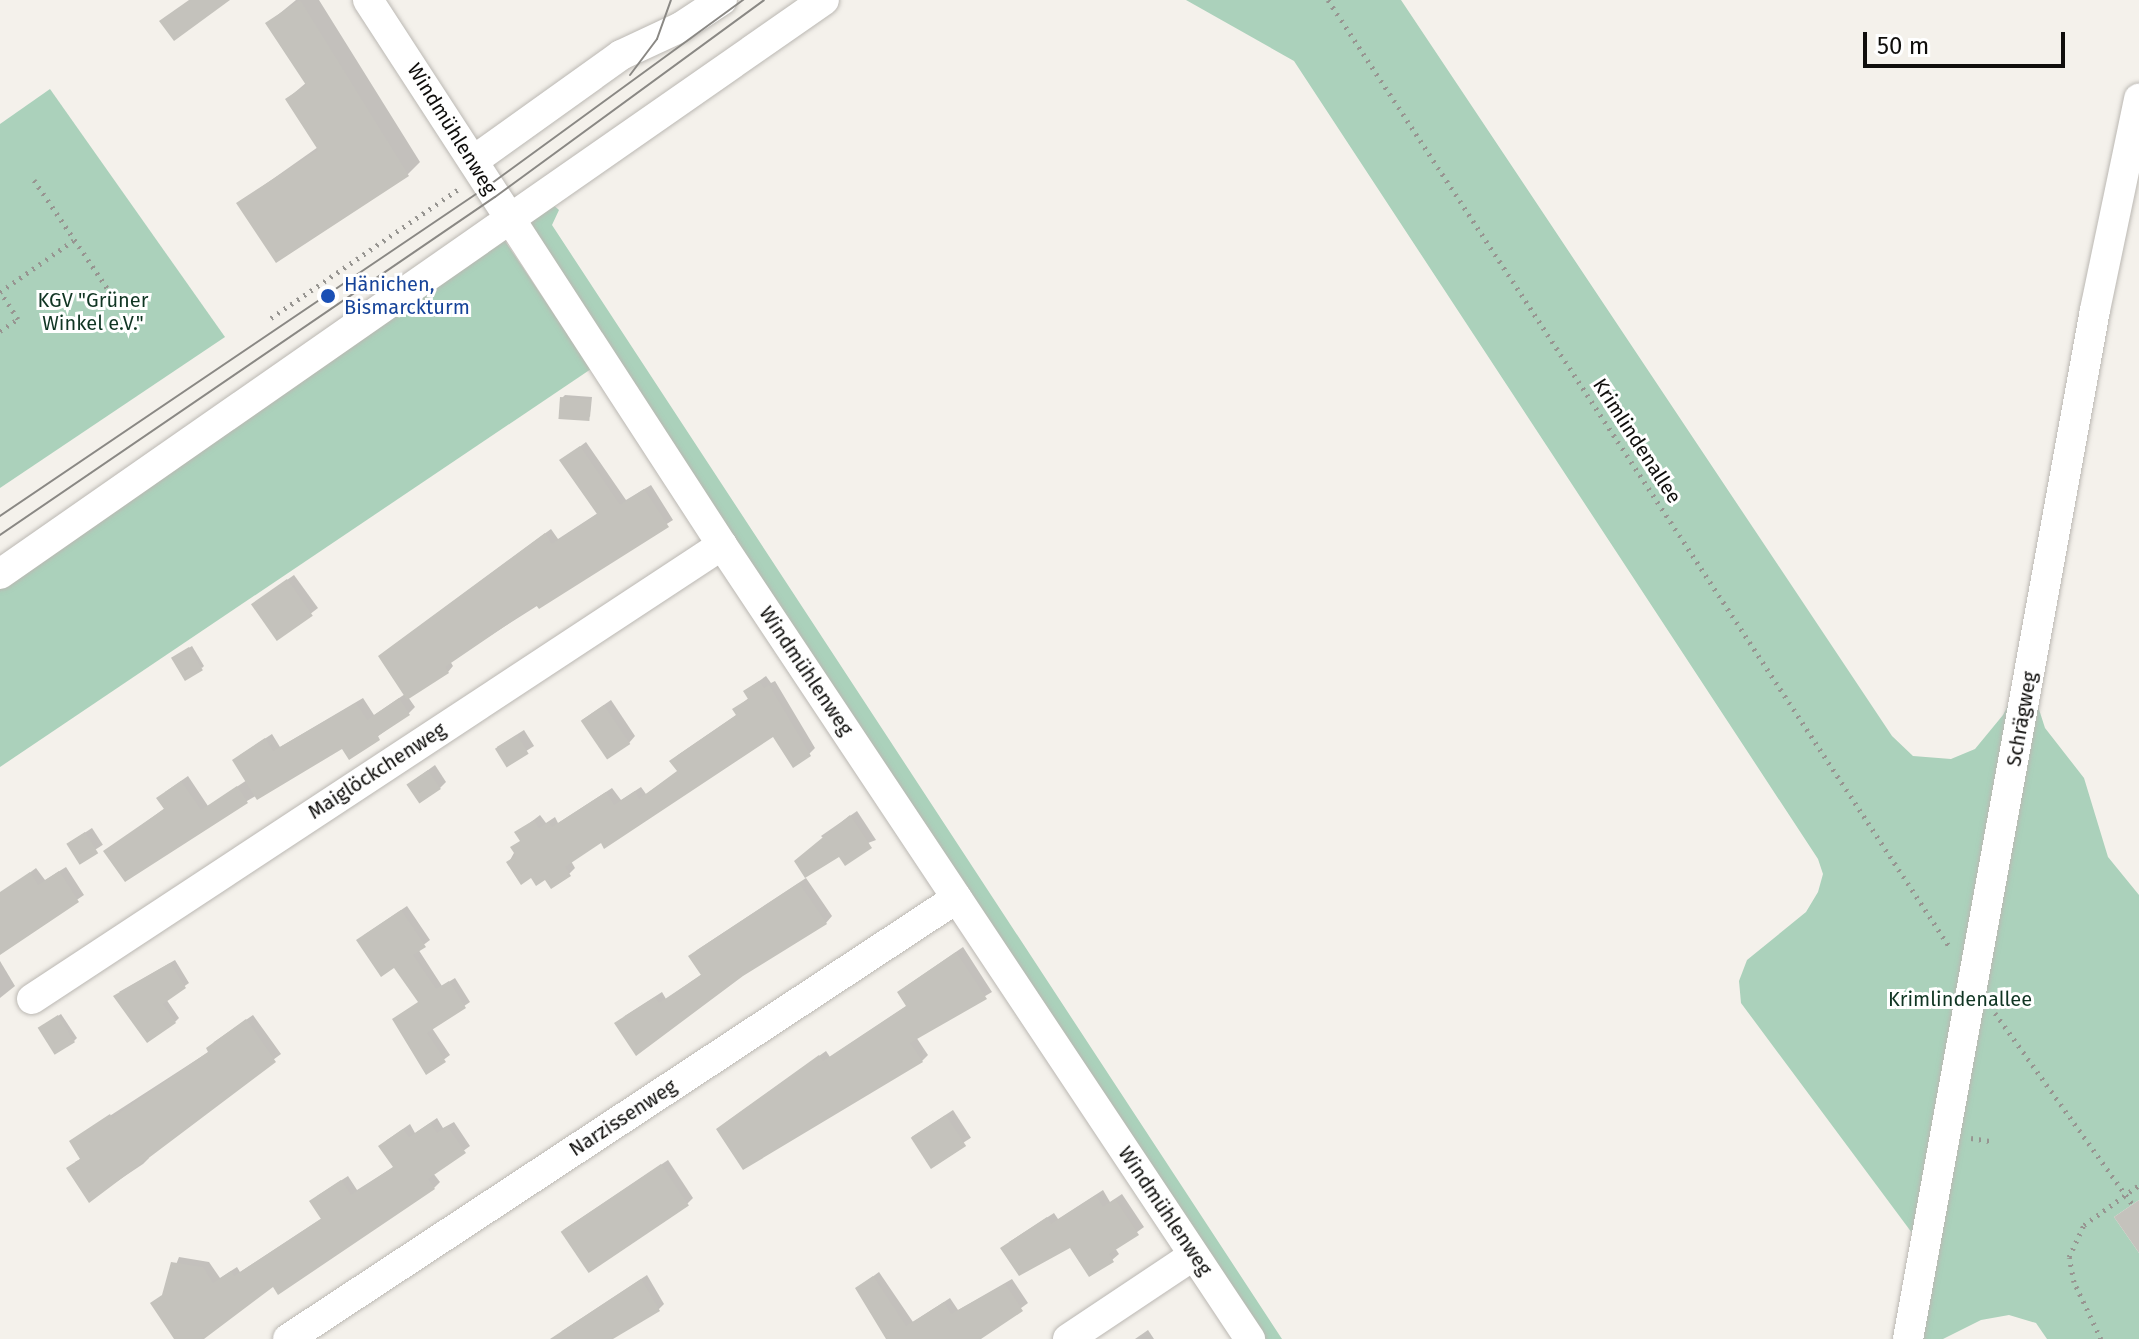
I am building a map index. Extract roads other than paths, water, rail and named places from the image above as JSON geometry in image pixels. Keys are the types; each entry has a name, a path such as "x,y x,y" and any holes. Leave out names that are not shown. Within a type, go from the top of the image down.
{"street":[{"name":"Windmühlenweg","path":"368,0 722,545 1250,1339"},
{"path":"477,167 621,55 683,14 722,0"},
{"path":"0,574 509,218 547,198 824,0"},
{"name":"Schrägweg","path":"1908,1339 2139,99"},
{"path":"2126,160 2139,212"},
{"name":"Maiglöckchenweg","path":"32,999 722,545"},
{"name":"Narzissenweg","path":"288,1339 957,898"},
{"path":"1068,1339 1194,1255"}],"tram line":[{"path":"630,75 657,39 671,0"},
{"path":"0,516 488,186 743,0"},
{"path":"0,535 495,197 764,0"}],"place":[{"name":"Hänichen, Bismarckturm","path":"328,296"}],"park label":[{"name":"KGV \"Grüner Winkel e.V.\"","path":"93,312"},
{"name":"Krimlindenallee","path":"1960,999"}]}
